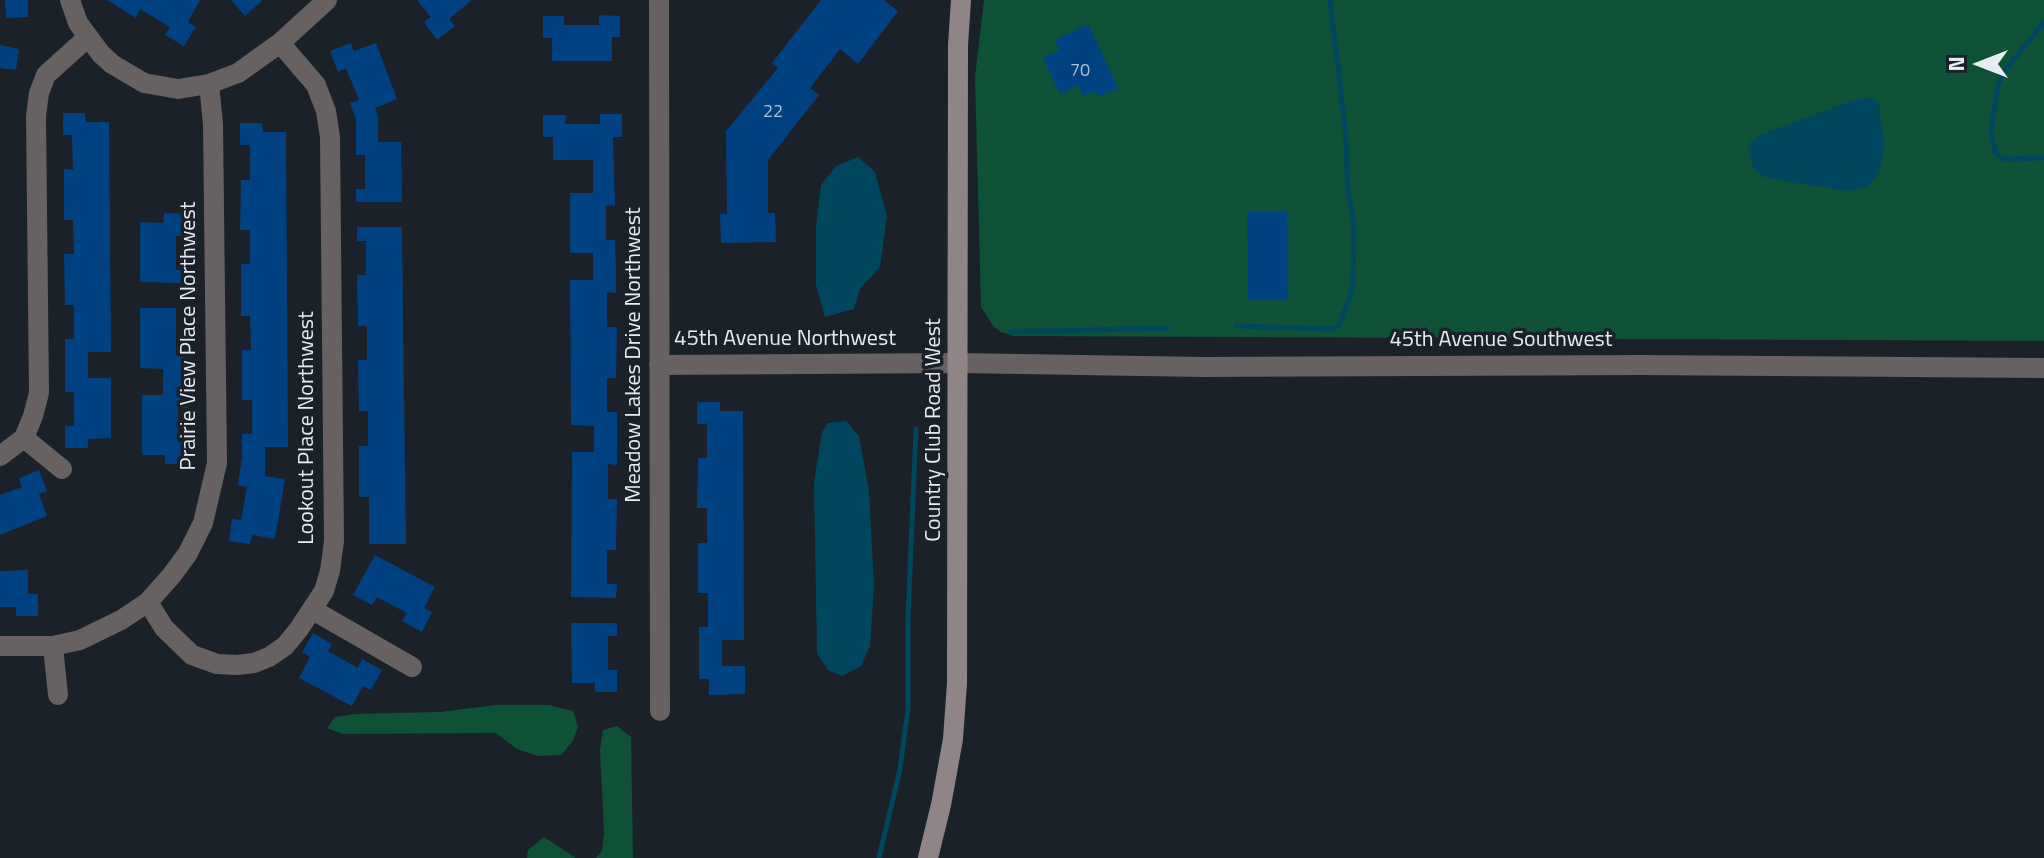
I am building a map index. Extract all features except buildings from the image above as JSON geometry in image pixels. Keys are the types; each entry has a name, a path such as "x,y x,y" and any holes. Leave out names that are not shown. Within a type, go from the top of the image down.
{"main road":[{"name":"Country Club Road West","path":"928,858 941,805 955,711 958,602 958,45 961,0"}],"street":[{"path":"70,0 78,23 112,64 144,83 178,89 209,84 238,73 280,43 327,0"},
{"name":"Meadow Lakes Drive Northwest","path":"659,0 660,711"},
{"path":"0,456 24,438 39,393 36,116 39,93 46,75 88,37"},
{"name":"Lookout Place Northwest","path":"148,602 164,628 192,655 207,662 227,665 254,663 285,646 313,610 327,581 334,541 330,137 326,111 316,85 280,43"},
{"name":"Prairie View Place Northwest","path":"0,646 53,646 98,633 148,602 172,575 198,533 212,492 217,463 213,124 209,84"},
{"name":"45th Avenue Northwest","path":"659,365 959,363"},
{"name":"45th Avenue Southwest","path":"959,363 1203,367 1641,365 2044,368"},
{"path":"24,438 62,469"},
{"path":"313,610 412,667"},
{"path":"53,646 58,695"}],"green space":[{"path":"984,0 2044,0 2044,341 1014,336 1001,332 981,307 975,77"},
{"path":"496,705 549,705 573,711 578,727 573,741 561,755 538,756 517,749 496,733 343,734 327,728 335,717 355,714 440,712"},
{"path":"617,726 631,737 633,858 596,858 602,851 604,832 600,750 603,730"},
{"path":"544,837 576,858 527,858 528,850"}],"water":[{"path":"1872,98 1878,101 1884,146 1879,174 1868,186 1850,191 1783,181 1764,177 1753,168 1748,148 1751,141 1760,135 1854,100"},
{"path":"858,157 875,172 887,216 880,267 860,289 854,309 825,317 816,285 816,227 821,185 836,166"},
{"path":"846,421 859,436 869,491 874,586 870,646 861,666 842,676 828,670 817,653 814,482 822,432 828,423"}],"waterway":[{"path":"1236,326 1334,329 1340,323 1353,288 1354,224 1330,0"},
{"path":"2044,22 2006,69 1998,84 1991,131 1995,153 2004,159 2044,158"},
{"path":"1011,332 1168,328"},
{"path":"879,858 900,769 908,709 908,616 916,429"}]}
